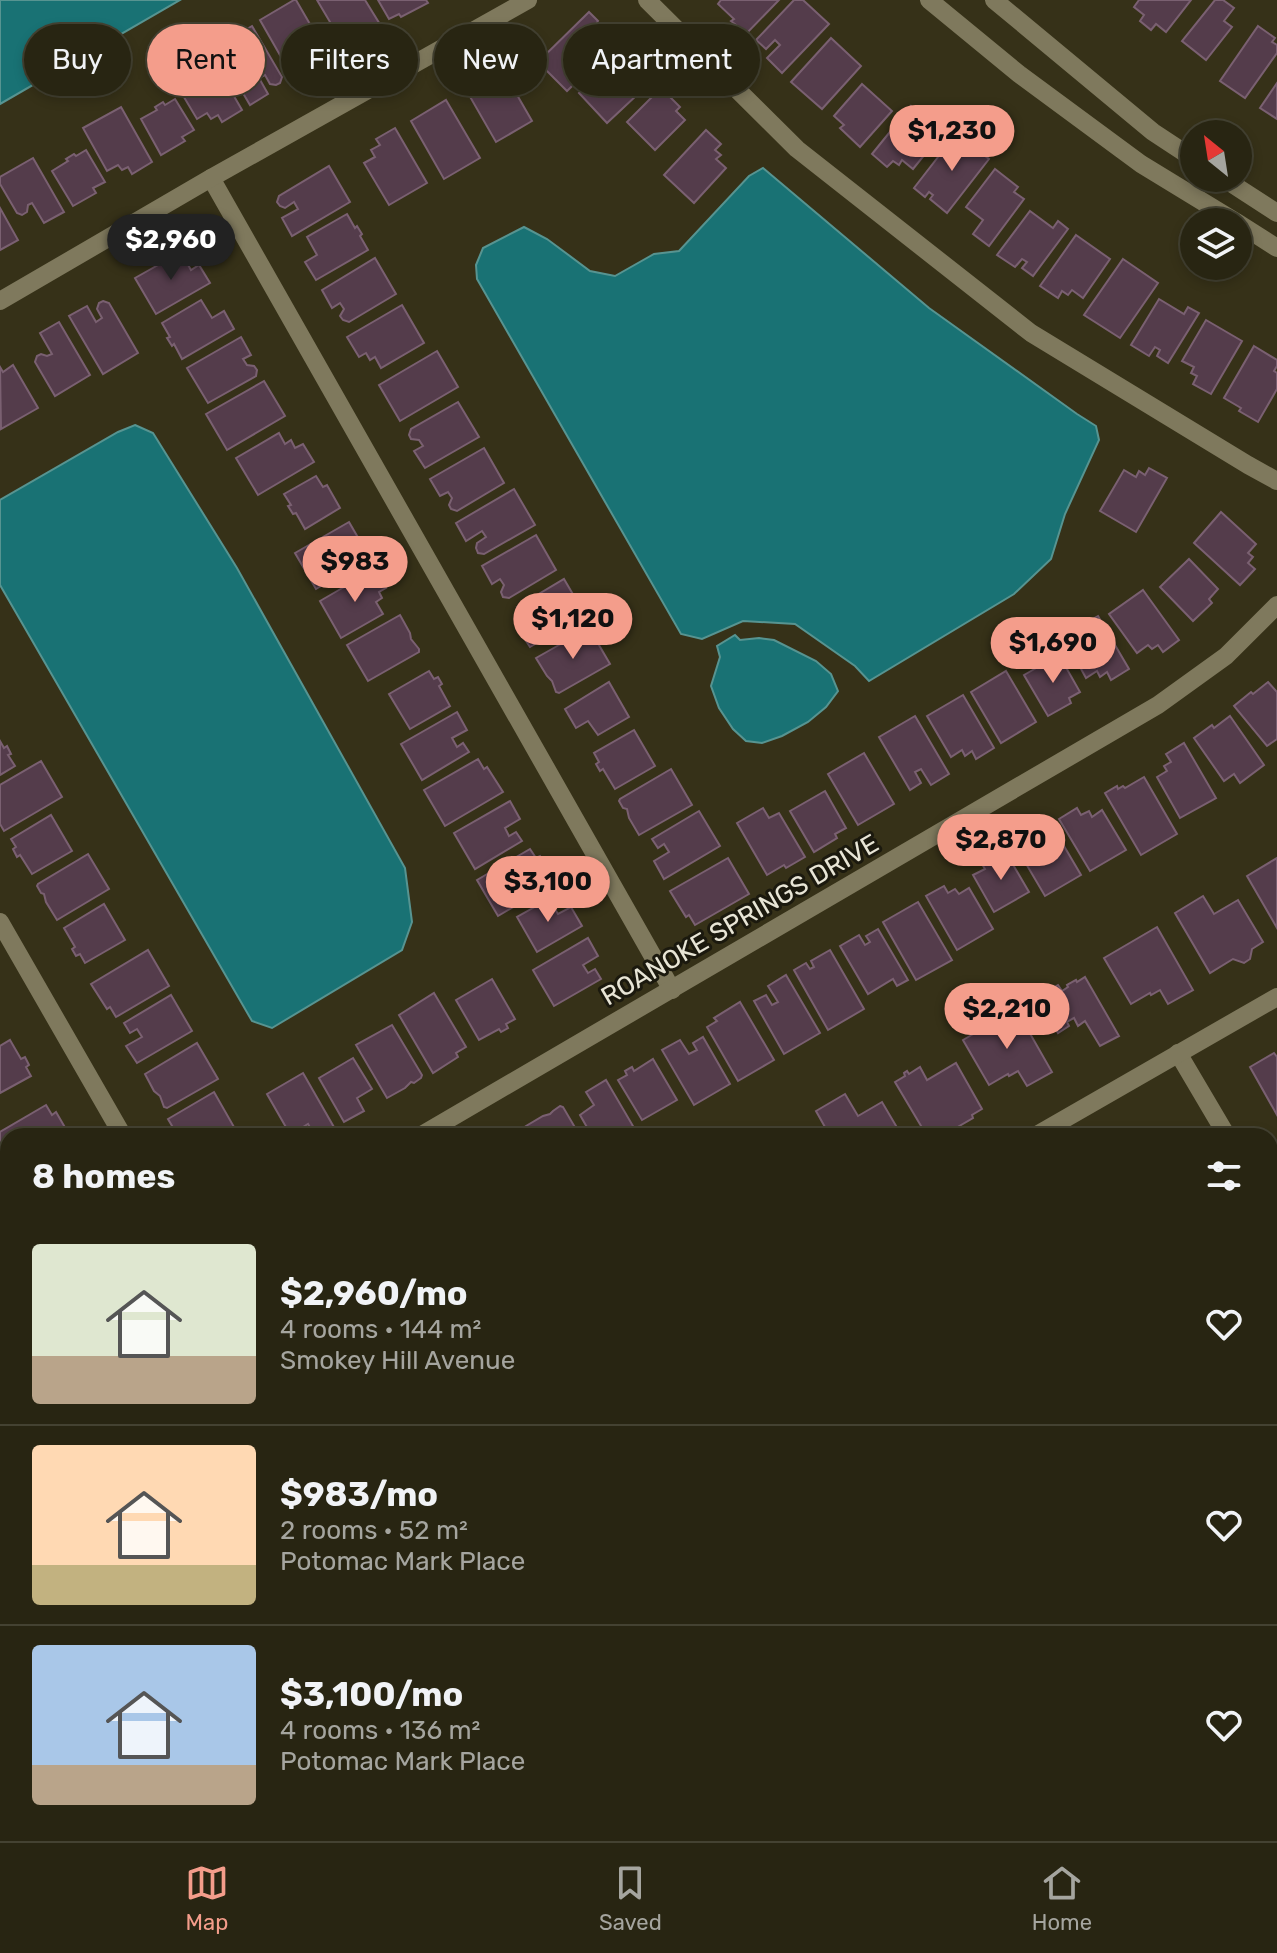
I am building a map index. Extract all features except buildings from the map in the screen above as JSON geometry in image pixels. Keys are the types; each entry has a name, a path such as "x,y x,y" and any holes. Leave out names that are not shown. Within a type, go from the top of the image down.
{"street":[{"path":"0,301 528,0"},
{"path":"647,0 797,149 1031,333 1277,481"},
{"path":"929,0 1019,74 1141,164 1213,208"},
{"path":"994,0 1153,132 1180,150"},
{"path":"211,178 672,990"},
{"path":"1245,192 1277,213"},
{"path":"1252,232 1277,248"},
{"name":"ROANOKE SPRINGS DRIVE","path":"434,1128 1158,705 1226,656 1277,605"},
{"path":"0,922 118,1128"},
{"path":"1049,1128 1277,997"},
{"path":"1178,1053 1222,1128"}],"water":[{"path":"0,0 180,0 131,28 131,24 24,24 24,90 0,104"},
{"path":"763,168 929,308 1096,426 1099,440 1065,514 1051,559 1014,594 869,681 855,666 795,624 743,621 702,639 681,634 477,279 476,265 483,248 524,227 547,239 590,271 615,276 654,254 679,251 749,176"},
{"path":"135,425 153,433 237,568 405,868 412,922 402,950 272,1028 252,1021 0,585 0,500"},
{"path":"735,635 740,640 774,640 816,661 831,674 838,691 826,707 808,722 762,743 746,741 733,729 719,708 711,686 720,657 717,646"}]}
